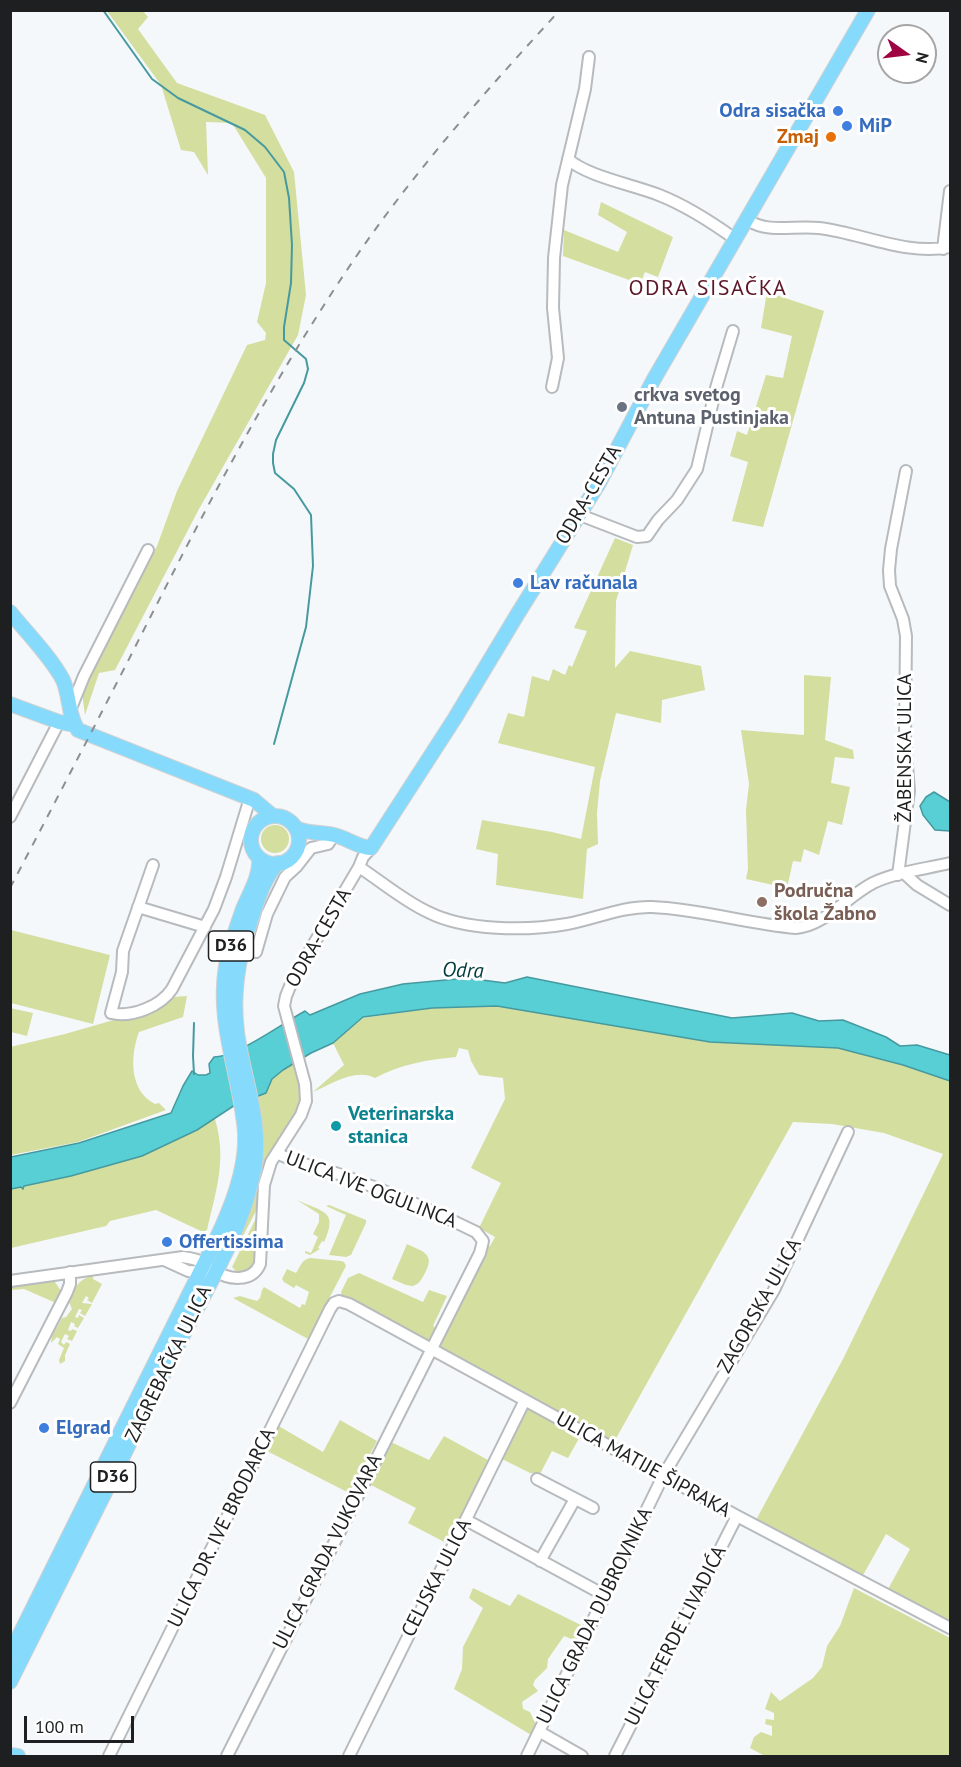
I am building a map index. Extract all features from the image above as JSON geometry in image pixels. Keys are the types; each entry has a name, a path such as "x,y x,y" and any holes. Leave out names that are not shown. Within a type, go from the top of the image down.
{"main road":[{"name":"ODRA-CESTA","path":"371,848 455,718 516,615 599,483 654,379 868,10"},
{"path":"10,612 60,675 67,691 75,725 80,731 252,799 273,816 288,819 296,828 299,837 296,850"},
{"path":"10,704 59,722 75,725"},
{"path":"252,799 259,813 258,822 273,816"},
{"name":"D36","path":"232,1035 224,1019 226,968 236,929 258,871 259,858 251,843 252,832 258,822"},
{"path":"296,828 371,848"},
{"name":"D36","path":"232,1035 235,988 243,943 269,875 278,863 291,858 306,841 328,835"},
{"path":"259,858 268,863 278,863"},
{"name":"ZAGREBAČKA ULICA","path":"10,1654 206,1269 241,1214 251,1184 256,1150 232,1035"},
{"name":"ZAGREBAČKA ULICA","path":"10,1682 206,1269"},
{"path":"10,1755 20,1756"}],"street":[{"path":"552,387 558,358 553,300 554,258 562,185 585,89 589,57"},
{"path":"568,159 575,165 657,194 694,211 735,239"},
{"path":"747,220 771,229 818,228 920,249 947,248 951,191"},
{"path":"580,515 638,537 647,536 677,500 697,469 716,388 733,331"},
{"name":"ŽABENSKA ULICA","path":"902,874 909,791 905,739 906,636 903,619 890,586 889,570 906,471"},
{"path":"71,708 84,676 148,550"},
{"path":"10,817 59,722"},
{"path":"153,865 123,951 122,972 111,1013 126,1014 156,1005 166,998 205,927 226,877 252,799"},
{"path":"256,952 267,914 285,877 311,848 328,844 328,835"},
{"name":"ODRA-CESTA","path":"305,1084 285,1010 286,996 293,979 359,867 367,859 371,848"},
{"path":"359,867 418,907 438,917 479,926 524,929 554,926 652,907 785,927 806,927 816,924 860,890 876,882 951,863"},
{"path":"902,874 951,905"},
{"path":"138,907 205,927"},
{"name":"ZAGREBAČKA ULICA","path":"10,1281 164,1260 186,1270 206,1269 231,1276 246,1278 251,1276 258,1268 261,1256 264,1185 268,1167 304,1107 307,1093 305,1084"},
{"name":"ZAGORSKA ULICA","path":"663,1476 774,1290 848,1132"},
{"name":"ULICA IVE OGULINCA","path":"277,1153 288,1159 340,1174 402,1197 481,1236 483,1246 431,1348"},
{"path":"10,1403 70,1284 70,1272"},
{"name":"ULICA MATIJE ŠIPRAKA","path":"338,1302 349,1304 737,1516 951,1628"},
{"name":"ULICA DR. IVE BRODARCA","path":"109,1756 330,1309 338,1302"},
{"name":"ULICA GRADA VUKOVARA","path":"227,1756 431,1348"},
{"name":"CELJSKA ULICA","path":"349,1756 525,1400"},
{"name":"ULICA GRADA DUBROVNIKA","path":"527,1756 663,1476"},
{"path":"537,1479 593,1508"},
{"path":"540,1561 575,1499"},
{"name":"ULICA FERDE LIVADIĆA","path":"615,1756 737,1516"},
{"path":"466,1520 606,1596"},
{"path":"540,1732 582,1756"},
{"path":"10,1750 20,1756"}],"green space":[{"path":"107,11 143,11 148,17 138,29 177,83 265,115 294,172 306,295 298,335 199,509 115,670 99,673 85,715 82,693 157,546 177,491 247,345 265,340 266,333 257,322 266,283 266,178 232,123 206,122 208,175 194,152 181,150 161,85"},
{"path":"601,202 673,237 658,277 645,272 640,284 563,256 564,230 618,252 627,232 598,215"},
{"path":"767,292 824,311 763,527 732,521 748,462 730,456 737,431 747,435 766,375 783,378 792,336 761,328"},
{"path":"615,538 633,545 616,601 615,668 630,651 701,666 705,690 662,700 661,723 616,713 600,781 597,813 598,844 587,849 583,899 496,885 498,854 476,849 482,820 581,839 595,767 498,743 508,713 524,717 532,676 549,681 553,669 565,675 569,665 572,667 587,631 574,628"},
{"path":"804,675 831,677 825,740 853,750 854,759 835,757 831,783 850,787 842,825 828,821 819,855 804,849 801,862 793,861 787,888 746,879 748,869 746,810 749,784 741,730 804,735"},
{"path":"275,825 285,829 289,839 285,849 275,853 265,849 261,839 265,829"},
{"path":"11,930 110,955 93,1024 11,1003"},
{"path":"187,996 183,1017 139,1032 136,1041 133,1062 136,1082 146,1098 155,1104 159,1103 166,1110 78,1142 11,1155 10,1047 159,1007 173,997"},
{"path":"497,1006 710,1042 838,1048 903,1065 950,1081 950,1624 887,1591 910,1549 886,1534 862,1577 756,1520 843,1359 943,1154 884,1133 832,1124 793,1122 614,1442 441,1349 439,1345 487,1246 490,1246 495,1237 479,1228 501,1183 471,1168 505,1099 503,1078 479,1075 468,1050 459,1048 456,1057 414,1063 375,1078 367,1075 352,1076 313,1092 344,1065 333,1043 363,1018 432,1008"},
{"path":"10,1008 33,1013 27,1036 11,1032"},
{"path":"293,1055 301,1084 300,1105 263,1166 258,1207 231,1259 253,1080"},
{"path":"213,1113 220,1143 220,1158 217,1185 207,1230 203,1232 156,1210 110,1221 106,1226 11,1248 11,1184"},
{"path":"297,1200 320,1210 329,1218 330,1224 324,1242 322,1241 318,1248 320,1249 310,1255 305,1251 311,1253 318,1237 313,1234 319,1222 319,1214"},
{"path":"329,1205 366,1220 351,1255 346,1257 329,1255 346,1215 326,1206"},
{"path":"258,1214 255,1263 249,1270 237,1272 232,1267"},
{"path":"407,1244 425,1253 429,1260 422,1278 413,1286 392,1279"},
{"path":"310,1258 341,1261 346,1266 308,1339 233,1298 240,1296 257,1301 264,1287 300,1308 302,1304 305,1305 309,1292 296,1285 294,1288 282,1279 287,1269 296,1273 303,1262"},
{"path":"359,1273 423,1302 429,1290 447,1296 433,1326 437,1329 433,1338 425,1341 342,1297 341,1292 348,1278"},
{"path":"93,1276 93,1279 102,1284 92,1303 87,1300 89,1298 86,1296 82,1303 92,1304 85,1316 80,1313 82,1310 79,1309 75,1317 78,1318 79,1315 84,1318 78,1328 71,1322 68,1330 77,1331 72,1341 67,1339 69,1336 65,1334 61,1342 64,1345 66,1342 70,1344 65,1361 60,1364 59,1360 64,1348 58,1344 60,1339 57,1337 51,1343 52,1336 62,1318 66,1317 72,1309 69,1302 77,1285"},
{"path":"52,1281 61,1291 56,1303 24,1289 11,1290 11,1287"},
{"path":"528,1407 582,1433 568,1458 552,1451 540,1474 530,1473 502,1459"},
{"path":"340,1420 377,1441 349,1493 265,1450 277,1425 323,1452"},
{"path":"444,1436 488,1460 448,1544 408,1523 416,1508 369,1484 391,1442 429,1460"},
{"path":"473,1588 510,1606 518,1594 585,1627 579,1642 564,1636 548,1659 547,1668 535,1680 533,1685 538,1691 522,1702 523,1709 530,1712 537,1727 533,1736 454,1689 462,1669 463,1647 483,1608 469,1598"},
{"path":"854,1588 950,1638 950,1756 765,1756 750,1748 754,1737 761,1732 772,1736 772,1726 765,1724 766,1719 774,1720 774,1713 765,1709 771,1692 780,1701 813,1678 822,1667 827,1646 840,1626"}],"water":[{"path":"934,792 950,802 950,831 935,830 923,815 920,806 926,797"},
{"path":"527,977 732,1018 792,1013 819,1021 843,1020 886,1037 900,1046 917,1045 950,1055 950,1081 903,1065 838,1048 710,1042 497,1006 432,1008 363,1017 333,1043 283,1070 272,1079 266,1093 235,1105 197,1130 142,1156 71,1176 24,1186 23,1189 21,1187 11,1189 11,1157 79,1143 171,1113 192,1071 198,1075 210,1073 209,1064 214,1057 224,1056 247,1046 305,1011 310,1015 360,994 403,984 467,978 505,983"}],"waterway":[{"path":"103,10 152,79 178,98 245,130 265,147 284,172 289,198 292,245 291,283 284,340 306,359 308,369 304,383 276,440 273,463 275,473 294,489 311,515 313,566 306,627 274,744"},
{"path":"194,1023 194,1074"}],"railway":[{"path":"10,888 203,516 254,421 310,328 389,210 472,108 560,10"}],"place":[{"name":"Odra sisačka","path":"838,111"},
{"name":"MiP","path":"847,126"},
{"name":"Zmaj","path":"831,137"},
{"name":"crkva svetog Antuna Pustinjaka","path":"622,407"},
{"name":"Lav računala","path":"518,583"},
{"name":"Područna škola Žabno","path":"762,902"},
{"name":"Veterinarska stanica","path":"336,1126"},
{"name":"Offertissima","path":"167,1242"},
{"name":"Elgrad","path":"44,1428"}],"district":[{"name":"ODRA SISAČKA","path":"708,289"}],"water label":[{"name":"Odra","path":"463,971"}]}
